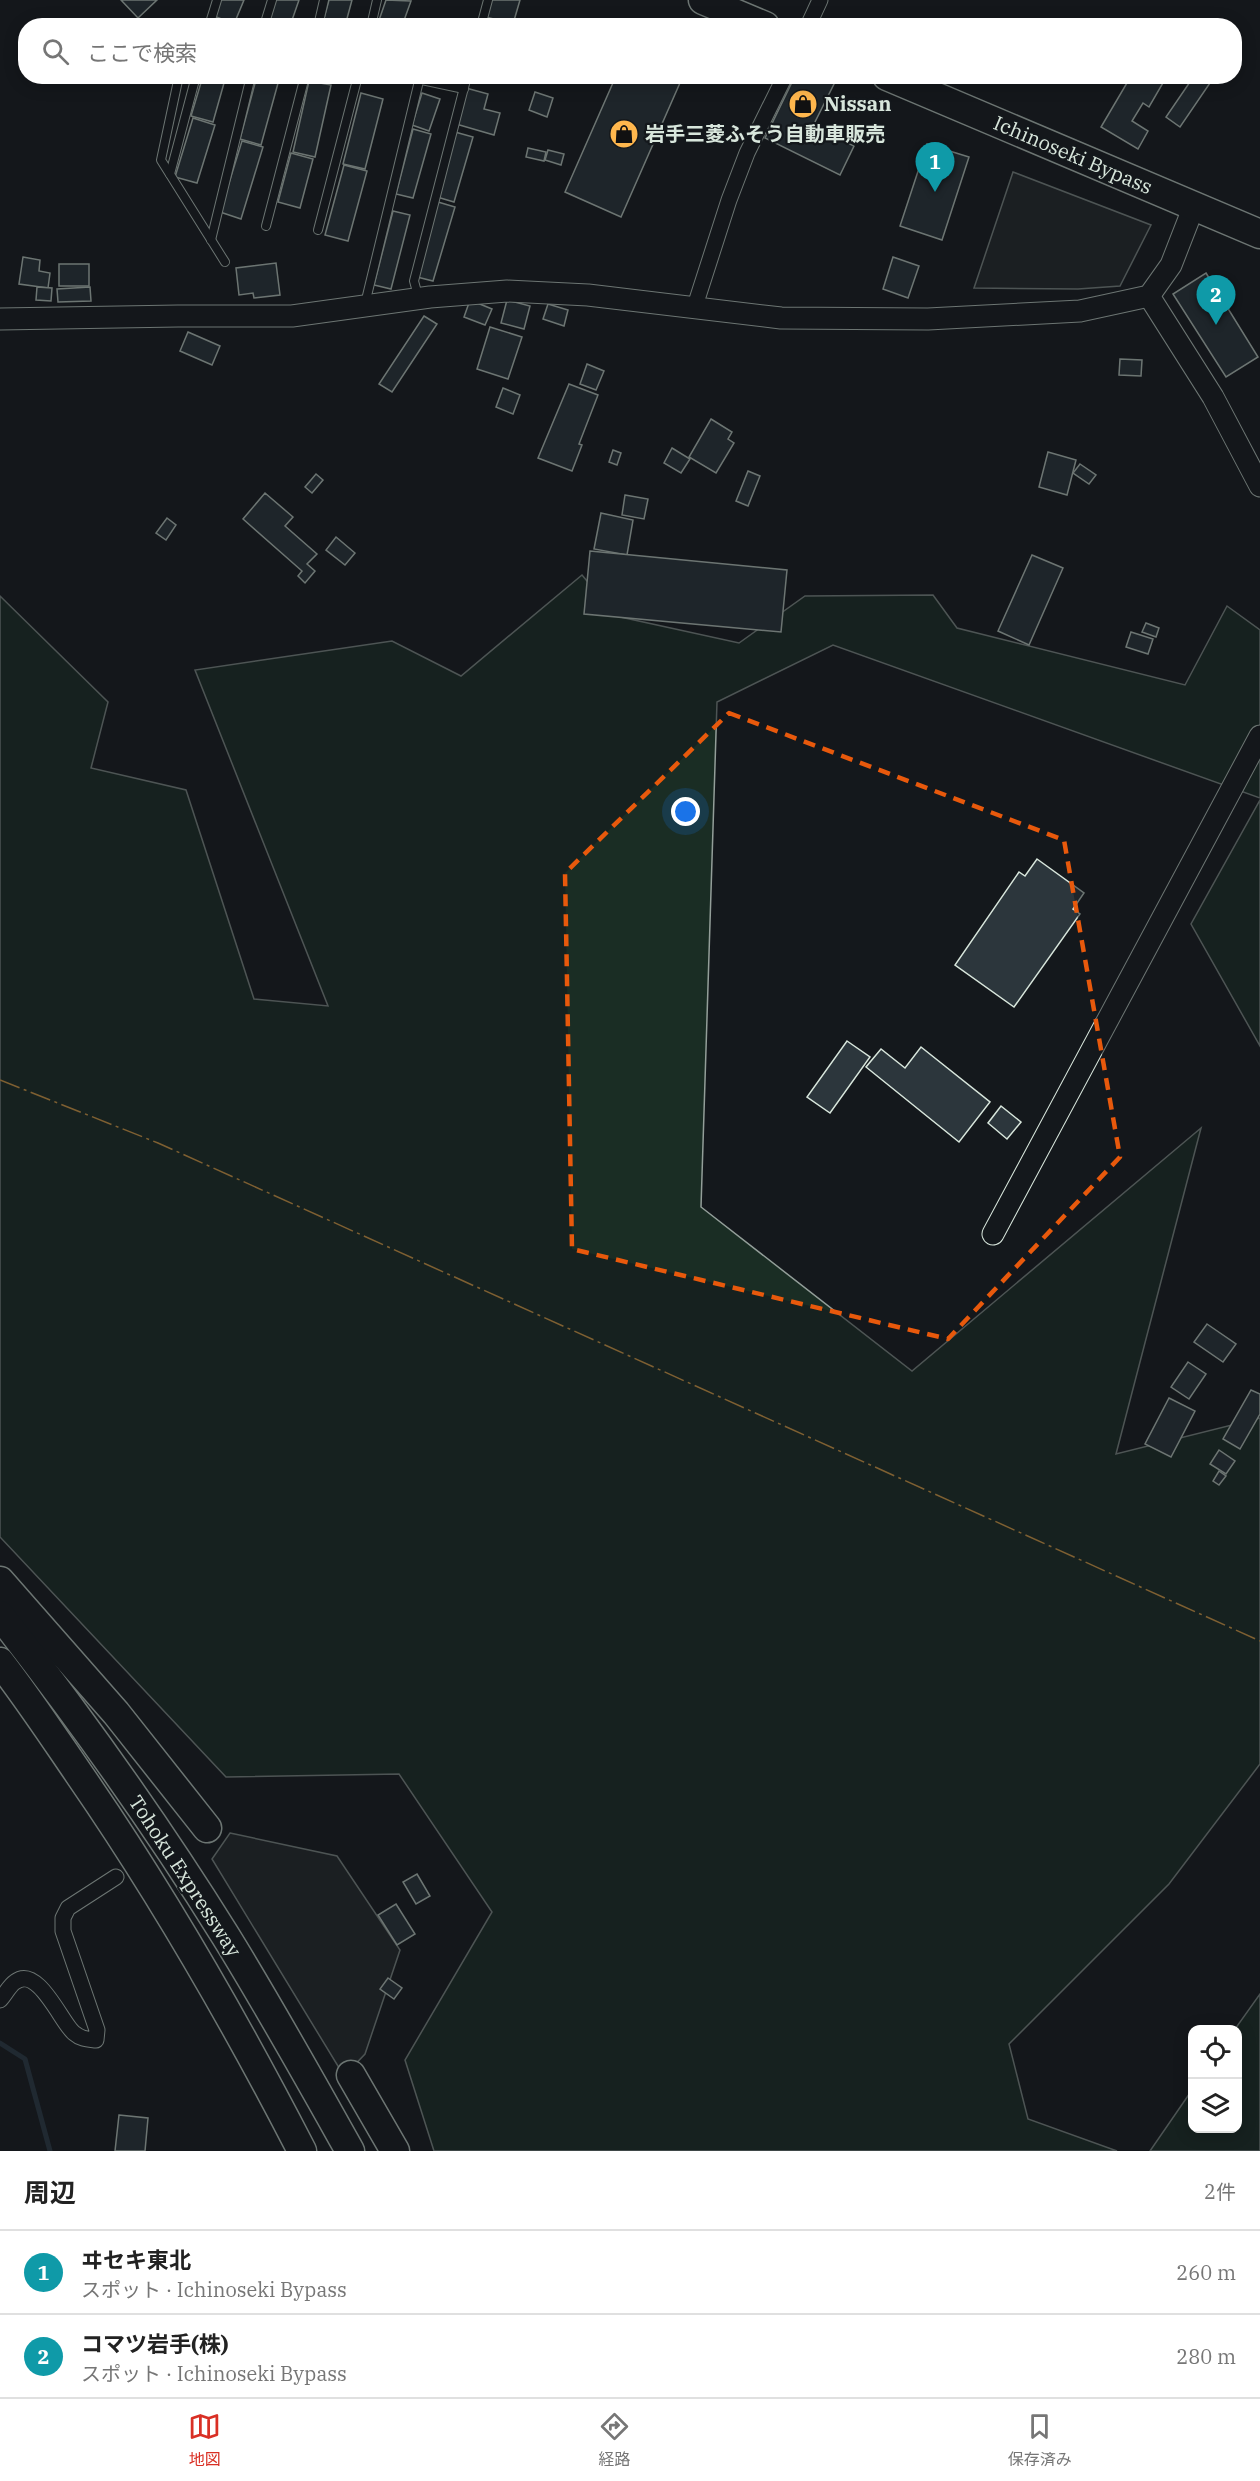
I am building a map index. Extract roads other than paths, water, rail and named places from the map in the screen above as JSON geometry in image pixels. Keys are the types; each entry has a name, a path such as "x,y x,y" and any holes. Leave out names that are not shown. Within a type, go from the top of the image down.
{"highway":[{"path":"703,0 746,18"},
{"name":"Ichinoseki Bypass","path":"906,84 1260,234"},
{"path":"0,1581 102,1696 207,1828"},
{"name":"Tohoku Expressway","path":"0,1615 43,1670 142,1809 212,1915 350,2151"},
{"name":"Tohoku Expressway","path":"0,1662 114,1824 195,1954 302,2151"},
{"path":"351,2075 395,2151"}],"street":[{"path":"812,18 820,0"},
{"path":"694,309 729,200 747,153 781,84"},
{"path":"0,320 292,316 429,297 507,291 588,295 781,318 928,319 1080,311 1149,296 1171,265 1194,206"},
{"path":"1149,296 1213,397 1260,486"},
{"path":"993,1234 1260,736"},
{"path":"0,2000 15,1982 22,1978 30,1980 54,2002 71,2031 82,2038 96,2040 97,2030 63,1931 63,1918 69,1908 116,1877"}],"lane":[{"path":"211,18 217,0"},
{"path":"266,18 272,0"},
{"path":"320,18 324,0"},
{"path":"373,18 377,0"},
{"path":"483,18 488,0"},
{"path":"177,84 162,160 225,262"},
{"path":"170,174 194,84"},
{"path":"211,240 249,84"},
{"path":"266,226 272,211 303,84"},
{"path":"318,230 356,84"},
{"path":"364,306 418,84"},
{"path":"436,84 464,89"},
{"path":"417,292 414,281 465,84"}],"waterway":[{"path":"0,2043 25,2059 50,2151"}],"place":[{"name":"Nissan","path":"803,104"},
{"name":"岩手三菱ふそう自動車販売","path":"624,134"},
{"name":"ヰセキ東北","path":"935,192"},
{"name":"コマツ岩手(株)","path":"1216,325"}]}
